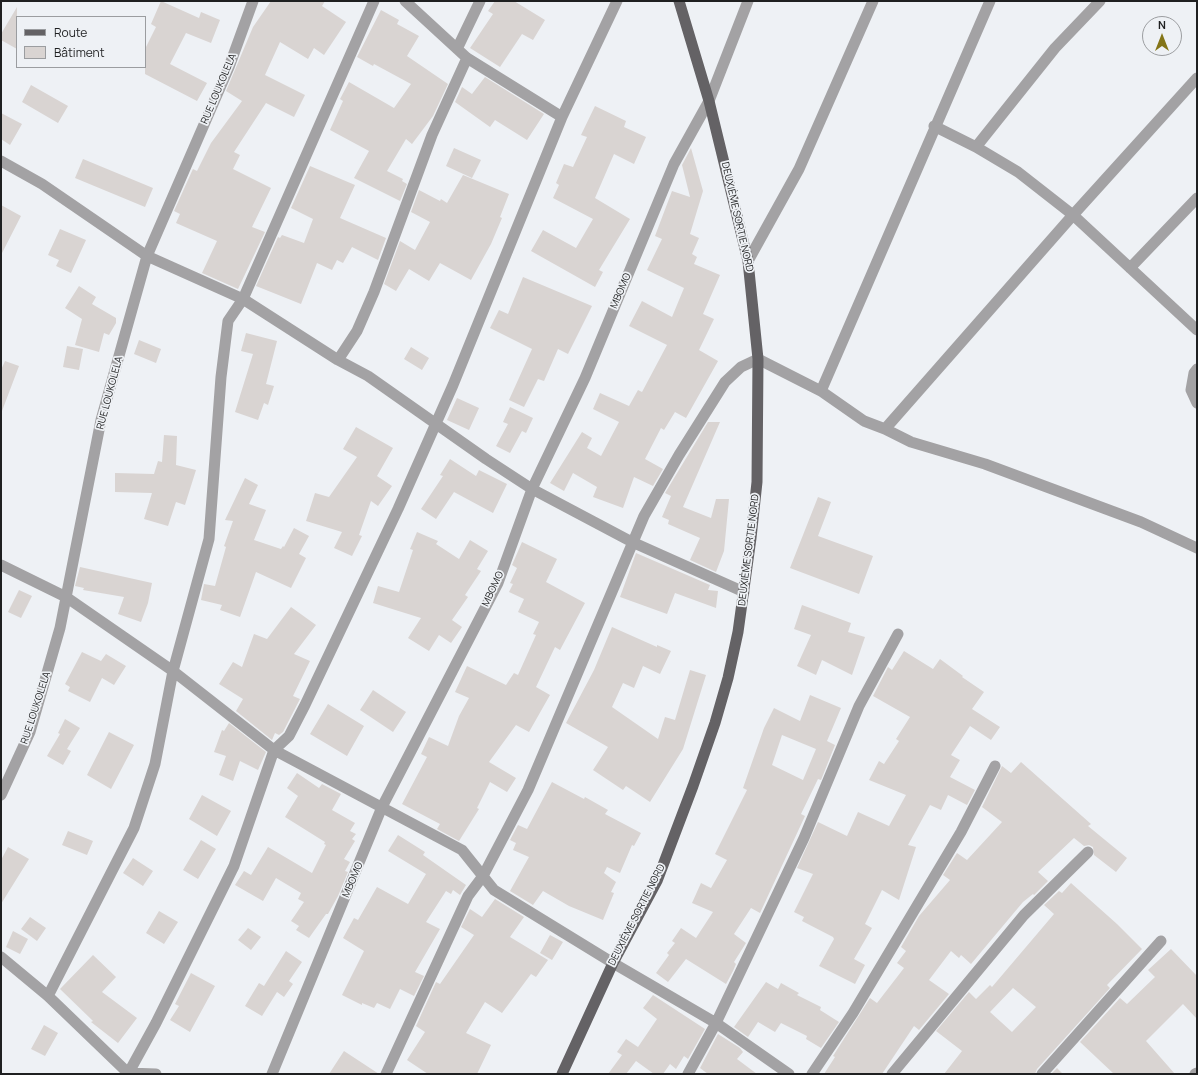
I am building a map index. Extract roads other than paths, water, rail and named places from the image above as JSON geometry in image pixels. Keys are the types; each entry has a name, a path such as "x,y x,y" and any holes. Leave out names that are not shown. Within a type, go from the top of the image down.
{"main road":[{"name":"DEUXIÈME SORTIE NORD","path":"562,1074 613,963 657,881 715,723 728,678 744,592 757,482 758,359 748,261 709,101 679,1"}],"street":[{"name":"RUE LOUKOLELA","path":"1,795 30,732 60,628 101,420 147,256 229,67 253,1"},
{"path":"48,996 134,828 155,764 173,671 209,539 221,377 228,321 243,299 374,1"},
{"path":"405,1 467,58 562,116"},
{"path":"457,49 480,1"},
{"path":"128,1074 156,1023 234,866 274,750 288,736 305,705 398,509 436,425 562,116 617,1"},
{"name":"MBOMO","path":"272,1074 382,807 498,583 532,489 585,378 674,164 709,101 748,1"},
{"path":"748,261 799,169 873,1"},
{"path":"821,391 934,126 990,1"},
{"path":"976,147 1055,48 1100,1"},
{"path":"338,360 357,331 374,292 432,135 467,58"},
{"path":"885,429 1073,215 1197,78"},
{"path":"934,126 976,147 1018,172 1073,215 1197,330"},
{"path":"1,161 42,184 147,256 243,299 338,360 368,376 436,425 532,489 632,542 744,592"},
{"path":"1130,268 1197,198"},
{"path":"386,1074 468,896 483,876 528,790 644,516 679,455 725,382 741,367 758,359 821,391 864,421 916,444 985,464 1141,522 1197,548"},
{"path":"1197,369 1194,373 1191,390 1197,403"},
{"path":"1,565 66,597 173,671 274,750 462,850 494,890 613,963 716,1023 789,1074"},
{"path":"688,1074 716,1023 804,838 859,706 898,634"},
{"path":"812,1074 853,1013 953,845 995,766"},
{"path":"892,1074 1024,915 1088,852"},
{"path":"1042,1074 1161,940"},
{"path":"1,957 48,996 128,1074 156,1074"}]}
